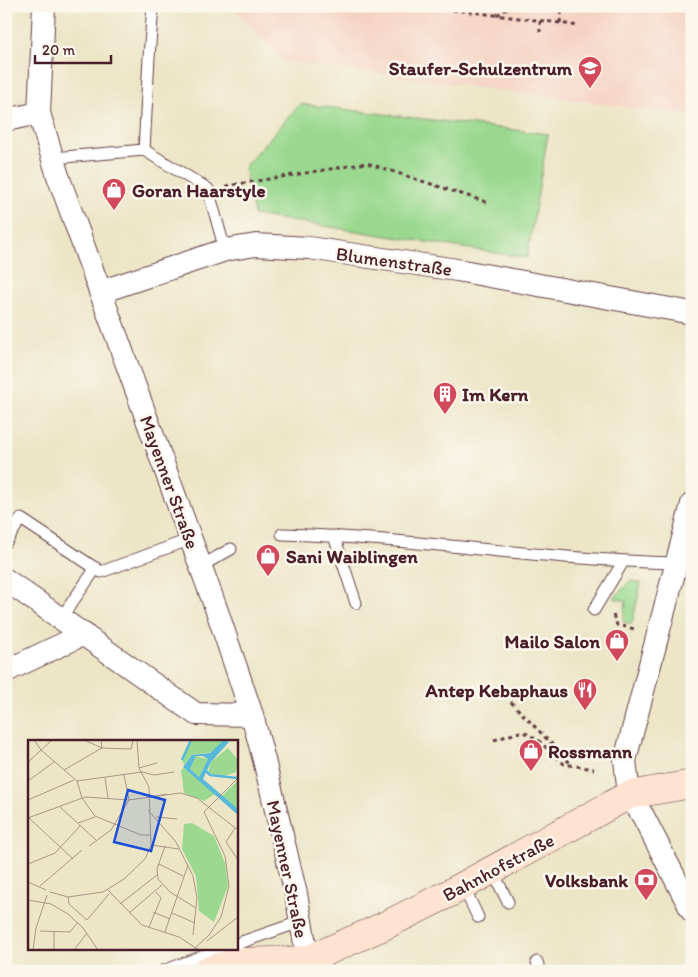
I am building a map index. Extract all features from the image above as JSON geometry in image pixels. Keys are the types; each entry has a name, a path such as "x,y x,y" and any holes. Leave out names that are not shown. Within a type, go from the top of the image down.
{"street":[{"name":"Mayenner Straße","path":"44,6 39,113 100,292 201,566 252,715 296,894 304,967"},
{"path":"6,120 39,113"},
{"name":"Blumenstraße","path":"100,292 224,250 256,245 309,248 457,270 692,313"},
{"path":"692,504 675,563 625,760 629,795 643,816 692,911"},
{"path":"6,580 196,714 252,715"},
{"path":"6,671 84,634"},
{"name":"Bahnhofstraße","path":"304,967 463,886 629,795 692,784"},
{"path":"206,971 235,962 304,967"}],"lane":[{"path":"144,150 153,6"},
{"path":"53,158 144,150 208,189 224,250"},
{"path":"6,542 22,519 101,572 191,539"},
{"path":"282,534 334,536 623,562 675,563"},
{"path":"334,536 356,603"},
{"path":"201,566 231,548"},
{"path":"594,610 623,562"},
{"path":"60,618 96,568"},
{"path":"492,870 508,902"},
{"path":"463,886 478,917"},
{"path":"238,943 300,922"},
{"path":"163,971 220,950"}],"path":[{"path":"496,16 511,6"},
{"path":"560,23 562,6"},
{"path":"429,7 578,26"},
{"path":"540,21 540,32"},
{"path":"208,189 368,163 489,203"},
{"path":"613,614 617,625 657,633"},
{"path":"510,702 572,765"},
{"path":"494,740 523,731 539,741 564,764 594,769"}],"shaded area":[{"name":"Staufer-Schulzentrum","path":"231,6 692,6 692,116 283,61"}],"green space":[{"path":"300,104 548,134 527,258 254,215 244,167"},
{"path":"630,581 641,583 632,624 623,622 626,601 614,598"}],"place":[{"name":"Staufer-Schulzentrum","path":"590,89"},
{"name":"Goran Haarstyle","path":"114,211"},
{"name":"Im Kern","path":"445,415"},
{"name":"Sani Waiblingen","path":"268,577"},
{"name":"Mailo Salon","path":"617,662"},
{"name":"Antep Kebaphaus","path":"585,711"},
{"name":"Rossmann","path":"531,772"},
{"name":"Volksbank","path":"646,901"}]}
